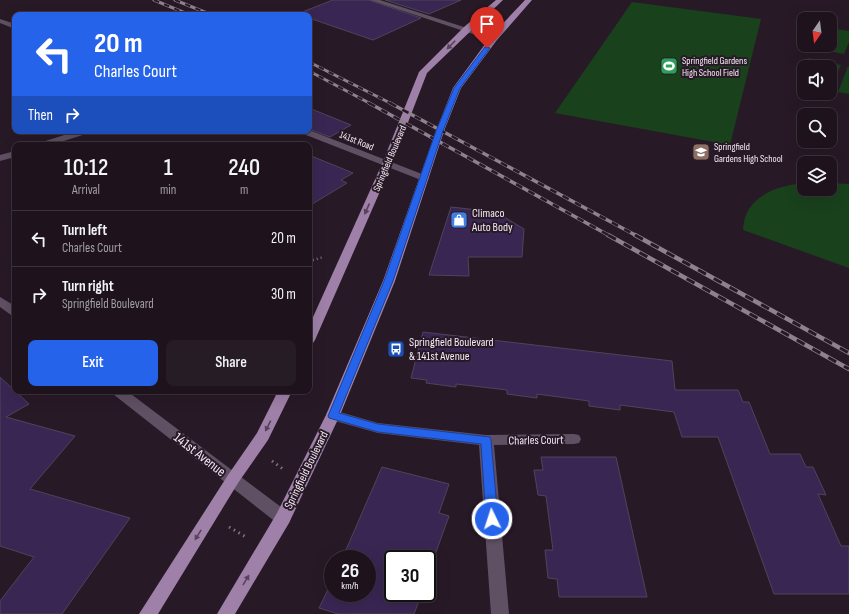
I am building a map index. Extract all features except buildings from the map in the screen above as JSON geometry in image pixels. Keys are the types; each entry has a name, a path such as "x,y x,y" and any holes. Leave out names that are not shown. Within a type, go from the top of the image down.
{"main road":[{"name":"Springfield Boulevard","path":"312,333 387,164 424,72 467,29 500,0"},
{"name":"Springfield Boulevard","path":"226,614 283,518 333,416 389,281 440,131 457,88 494,38 529,0"},
{"path":"148,614 233,479 263,436 284,394"}],"street":[{"path":"373,0 494,38"},
{"path":"0,21 12,26"},
{"path":"51,142 77,134"},
{"name":"141st Road","path":"312,134 424,178"},
{"path":"0,158 12,155"},
{"path":"0,301 12,310"},
{"name":"141st Avenue","path":"122,394 283,518"},
{"name":"Charles Court","path":"333,416 378,428 486,440 574,439"},
{"path":"486,440 500,614"}],"path":[{"path":"312,260 324,258"},
{"path":"270,460 286,471"},
{"path":"229,527 249,539"}],"green space":[{"name":"Springfield Gardens High School Field","path":"632,2 761,19 730,145 555,113"},
{"path":"837,29 849,31 849,42 844,54 833,52 837,52"},
{"path":"808,58 817,60 807,60"},
{"path":"837,64 841,65 837,74"},
{"path":"848,66 849,67 849,94 838,92"},
{"path":"837,183 849,184 849,268 743,230 749,209 755,201 772,190 797,184 797,196 837,196"}],"railway":[{"path":"154,0 183,12"},
{"path":"175,0 205,12"},
{"path":"312,64 392,104"},
{"path":"312,73 371,104"},
{"path":"369,103 610,236"},
{"path":"390,103 637,236"},
{"path":"608,235 849,369"},
{"path":"635,235 849,353"}],"place":[{"name":"Springfield Gardens High School Field","path":"669,66"},
{"name":"Springfield Gardens High School","path":"701,152"},
{"name":"Climaco Auto Body","path":"459,220"},
{"name":"Springfield Boulevard & 141st Avenue","path":"396,349"}],"route":[{"path":"487,48 457,88 440,131 389,281 333,416 378,428 486,440 492,519"}]}
